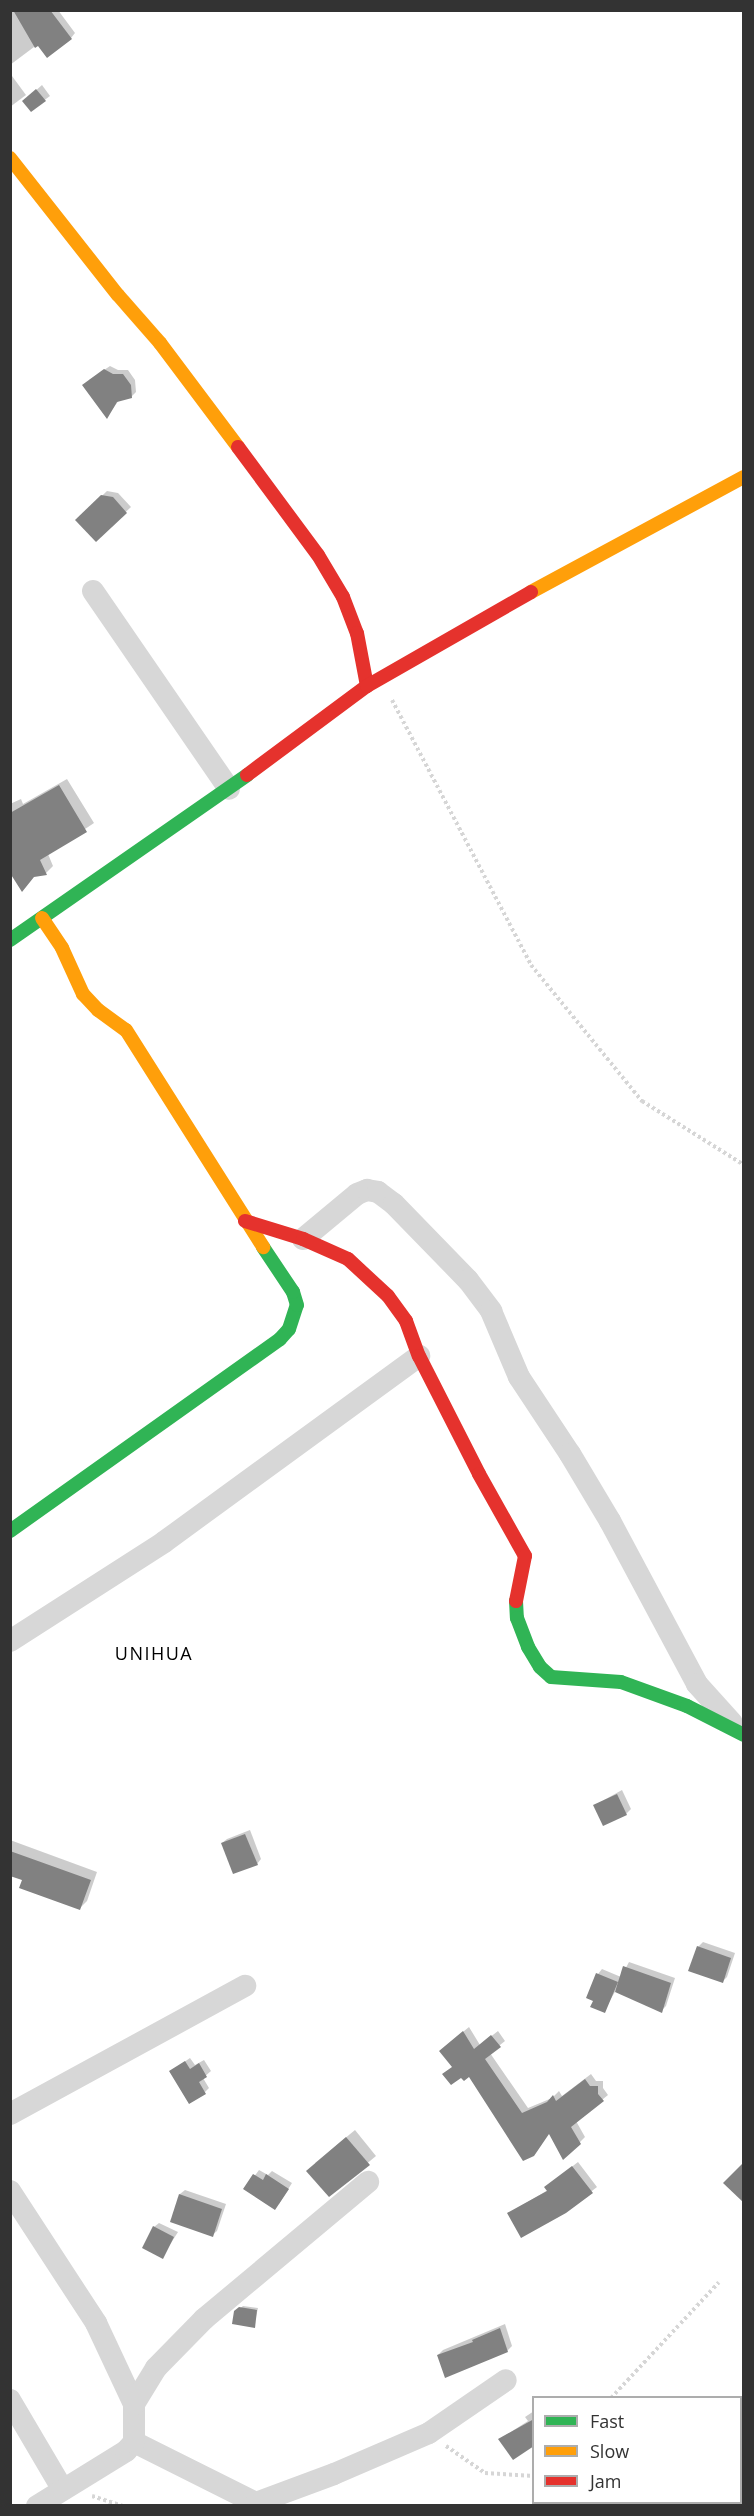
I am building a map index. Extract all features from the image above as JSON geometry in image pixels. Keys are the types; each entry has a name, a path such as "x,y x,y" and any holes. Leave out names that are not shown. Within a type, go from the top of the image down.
{"street":[{"path":"10,158 118,295 160,344 318,555 343,597 357,633 367,686"},
{"path":"10,940 229,789 367,686 544,584 744,477"},
{"path":"93,591 229,789"},
{"path":"10,1531 279,1339 289,1329 297,1305 293,1292 245,1221 126,1030 99,1011 83,994 62,948 42,918"},
{"path":"303,1239 357,1194 367,1190 378,1192 394,1204 468,1280 491,1311 519,1377 570,1454 604,1512 697,1684 743,1734"},
{"path":"245,1221 303,1239 348,1259 369,1276 406,1320 419,1356 479,1474 525,1556 516,1597 518,1618 528,1647 540,1667 551,1677 567,1680 581,1678 621,1682 687,1706 743,1734"},
{"path":"10,1641 164,1542 419,1356"},
{"path":"10,2114 245,1986"},
{"path":"134,2404 156,2368 204,2319 368,2182"},
{"path":"10,2191 96,2323 134,2404 134,2442 126,2451 38,2505"},
{"path":"134,2442 256,2503 334,2474 429,2433 506,2380"},
{"path":"10,2400 63,2490"}],"path":[{"path":"381,678 531,965 642,1101 744,1165"},
{"path":"612,2396 719,2282"},
{"path":"429,2433 485,2473 532,2476"}],"building":[{"path":"13,10 50,10 72,39 47,58 38,46 35,48"},
{"path":"36,89 46,101 31,112 22,101"},
{"path":"104,369 113,374 123,374 131,385 132,398 117,402 107,419 82,385"},
{"path":"101,495 113,497 127,513 96,542 75,520"},
{"path":"59,785 87,832 40,860 47,875 34,877 22,892 10,873 10,813"},
{"path":"617,1794 627,1815 603,1826 593,1805"},
{"path":"245,1834 258,1865 233,1874 221,1843"},
{"path":"10,1851 91,1880 80,1910 19,1888 22,1880 10,1876"},
{"path":"697,1946 731,1958 723,1983 688,1971"},
{"path":"623,1966 671,1983 662,2013 615,1992"},
{"path":"596,1973 618,1982 605,2013 590,2007 593,2001 586,1998"},
{"path":"463,2031 474,2049 491,2035 501,2047 485,2059 522,2113 547,2102 553,2095 556,2101 585,2079 590,2086 598,2086 598,2094 604,2101 571,2127 581,2144 563,2160 549,2134 534,2156 523,2161 469,2077 464,2081 461,2078 451,2085 442,2074 452,2067 439,2051"},
{"path":"185,2061 190,2069 199,2063 207,2077 199,2082 206,2094 189,2104 169,2071"},
{"path":"346,2137 370,2165 329,2197 306,2171"},
{"path":"744,2162 744,2203 723,2183"},
{"path":"572,2166 593,2193 566,2213 521,2238 507,2213 547,2191 544,2187"},
{"path":"253,2174 263,2180 266,2174 289,2189 275,2210 243,2189"},
{"path":"179,2194 222,2209 213,2237 170,2222"},
{"path":"153,2226 174,2237 163,2259 142,2248"},
{"path":"239,2307 257,2310 255,2328 232,2324 234,2311"},
{"path":"500,2328 508,2352 445,2378 437,2355 473,2342 472,2340"},
{"path":"532,2420 532,2447 513,2460 498,2439"}],"traffic: fast":[{"path":"10,940 247,775"},
{"path":"10,1531 280,1339 289,1329 297,1305 293,1292 263,1247"},
{"path":"516,1601 517,1618 528,1647 540,1667 551,1677 621,1682 687,1706 744,1735"}],"traffic: slow":[{"path":"10,158 118,295 160,343 238,447"},
{"path":"531,592 744,477"},
{"path":"42,918 62,948 83,994 98,1010 126,1030 263,1247"}],"traffic: jam":[{"path":"238,447 318,555 343,597 357,633 367,686"},
{"path":"247,775 367,686 531,592"},
{"path":"245,1221 303,1239 348,1259 388,1296 406,1321 419,1356 479,1474 525,1556 516,1601"}],"district":[{"name":"UNIHUA","path":"154,1653"}]}
